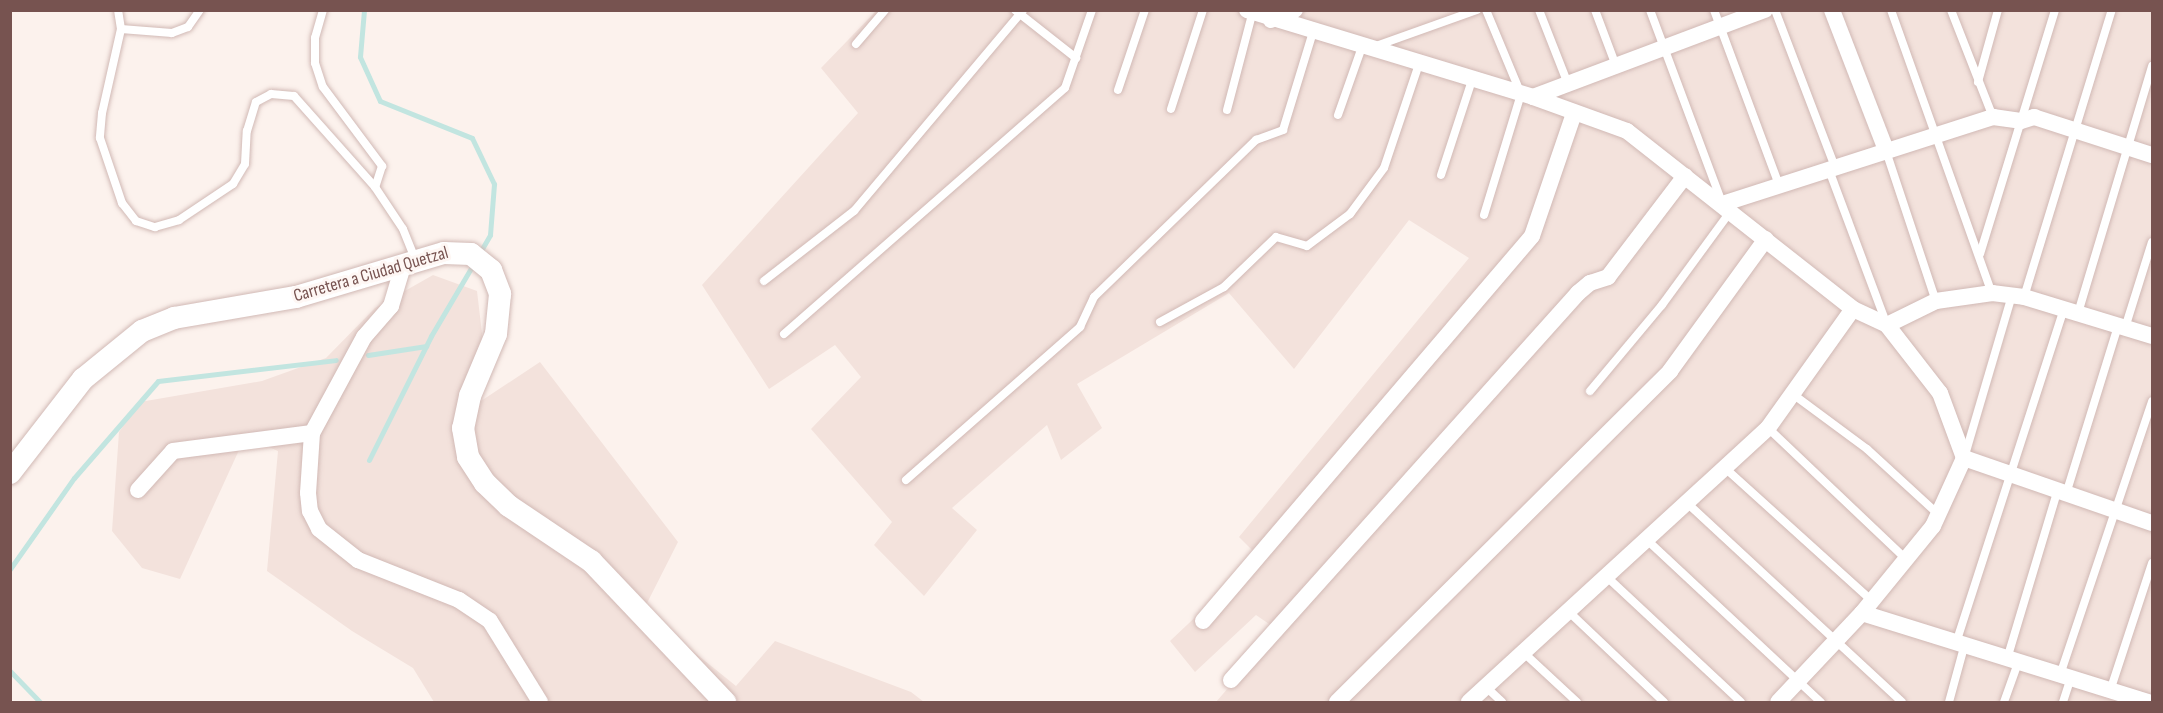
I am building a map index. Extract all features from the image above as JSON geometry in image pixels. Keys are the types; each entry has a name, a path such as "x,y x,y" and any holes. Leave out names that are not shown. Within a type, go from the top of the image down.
{"main road":[{"name":"Carretera a Ciudad Quetzal","path":"10,473 83,379 142,331 174,318 296,297 452,251 471,254 491,270 498,283 500,304 496,334 470,396 463,428 468,457 485,483 509,506 591,561 725,702"}],"street":[{"path":"1271,20 1295,10"},
{"path":"1527,95 1568,84 1765,10"},
{"path":"1832,10 1886,150"},
{"path":"1251,12 1271,20 1527,95 1627,131 1727,207 1853,309 1887,325 1940,393 1964,458 1938,514 1906,559 1867,607 1778,702"},
{"path":"1203,621 1532,236 1574,113"},
{"path":"1727,207 1779,185 1992,117 2021,121 2034,117 2152,155"},
{"path":"1231,681 1578,293 1590,283 1608,277 1685,176"},
{"path":"1337,702 1670,371 1766,239"},
{"path":"409,263 391,306 364,337 312,433 308,493 319,528 358,560 459,600 490,621 540,702"},
{"path":"1887,325 1936,301 1992,293 2018,296 2152,336"},
{"path":"1469,702 1768,428 1794,395 1853,309"},
{"path":"138,490 173,451 312,433"},
{"path":"1964,458 2012,477 2152,523"},
{"path":"1867,607 1960,646 2066,677 2113,695 2148,702"}],"lane":[{"path":"118,10 121,29 102,113 100,138 122,203 136,221 155,227 178,220 233,184 245,164 247,131 256,102 271,94 294,96 375,187 403,229 409,263"},
{"path":"121,29 172,33 188,27 200,10"},
{"path":"323,10 315,38 315,63 323,87 382,166 375,187"},
{"path":"856,44 885,10"},
{"path":"784,334 1065,88 1092,10"},
{"path":"1118,90 1145,10"},
{"path":"1172,109 1203,10"},
{"path":"1338,115 1366,48 1477,10"},
{"path":"1484,215 1527,95 1486,10"},
{"path":"1539,10 1568,84"},
{"path":"1595,10 1616,66"},
{"path":"1590,391 1662,305 1727,207 1650,10"},
{"path":"1714,10 1779,185"},
{"path":"1775,10 1887,325"},
{"path":"1891,10 1992,293"},
{"path":"1951,10 1992,117"},
{"path":"1978,82 1998,10"},
{"path":"1980,255 2055,10"},
{"path":"1964,458 2075,130 2112,10"},
{"path":"764,281 854,211 1019,12 1076,58"},
{"path":"1227,110 1251,12"},
{"path":"906,480 1080,327 1094,297 1256,140 1283,130 1312,32"},
{"path":"1160,322 1224,287 1270,240 1276,237 1307,246 1350,214 1384,168 1419,64"},
{"path":"1949,702 1960,646 2012,477 2128,147 2152,66"},
{"path":"1441,175 1472,80"},
{"path":"1886,150 1936,301"},
{"path":"2004,702 2012,661 2062,493 2152,242"},
{"path":"1794,395 1867,449 1938,514"},
{"path":"2063,702 2066,677 2115,511 2152,401"},
{"path":"1768,428 1906,559"},
{"path":"1725,468 1867,607"},
{"path":"1686,502 1902,702"},
{"path":"1647,540 1821,702"},
{"path":"2113,695 2152,563"},
{"path":"1607,577 1741,702"},
{"path":"1569,612 1664,702"},
{"path":"1524,653 1577,702"},
{"path":"1486,687 1502,702"}],"shaded area":[{"path":"876,11 2152,11 2152,702 1216,702 1278,630 1256,615 1195,672 1170,641 1259,557 1239,537 1469,258 1409,220 1294,369 1229,293 1077,384 1102,428 1061,460 1047,425 952,508 977,530 924,596 874,545 892,522 811,429 861,377 835,345 769,389 702,285 858,113 821,68"},
{"path":"433,275 477,291 483,342 478,403 540,362 678,542 643,611 736,686 775,641 911,692 924,702 434,702 413,668 352,631 267,571 278,451 245,437 180,579 142,568 112,531 119,432 140,402 262,381 326,358 375,308"}],"waterway":[{"path":"364,10 360,57 380,101 472,138 494,184 490,235 480,252"},
{"path":"369,460 431,336 474,263"},
{"path":"368,355 426,346"},
{"path":"10,569 74,478 158,381 336,360"},
{"path":"10,671 40,702"}]}
